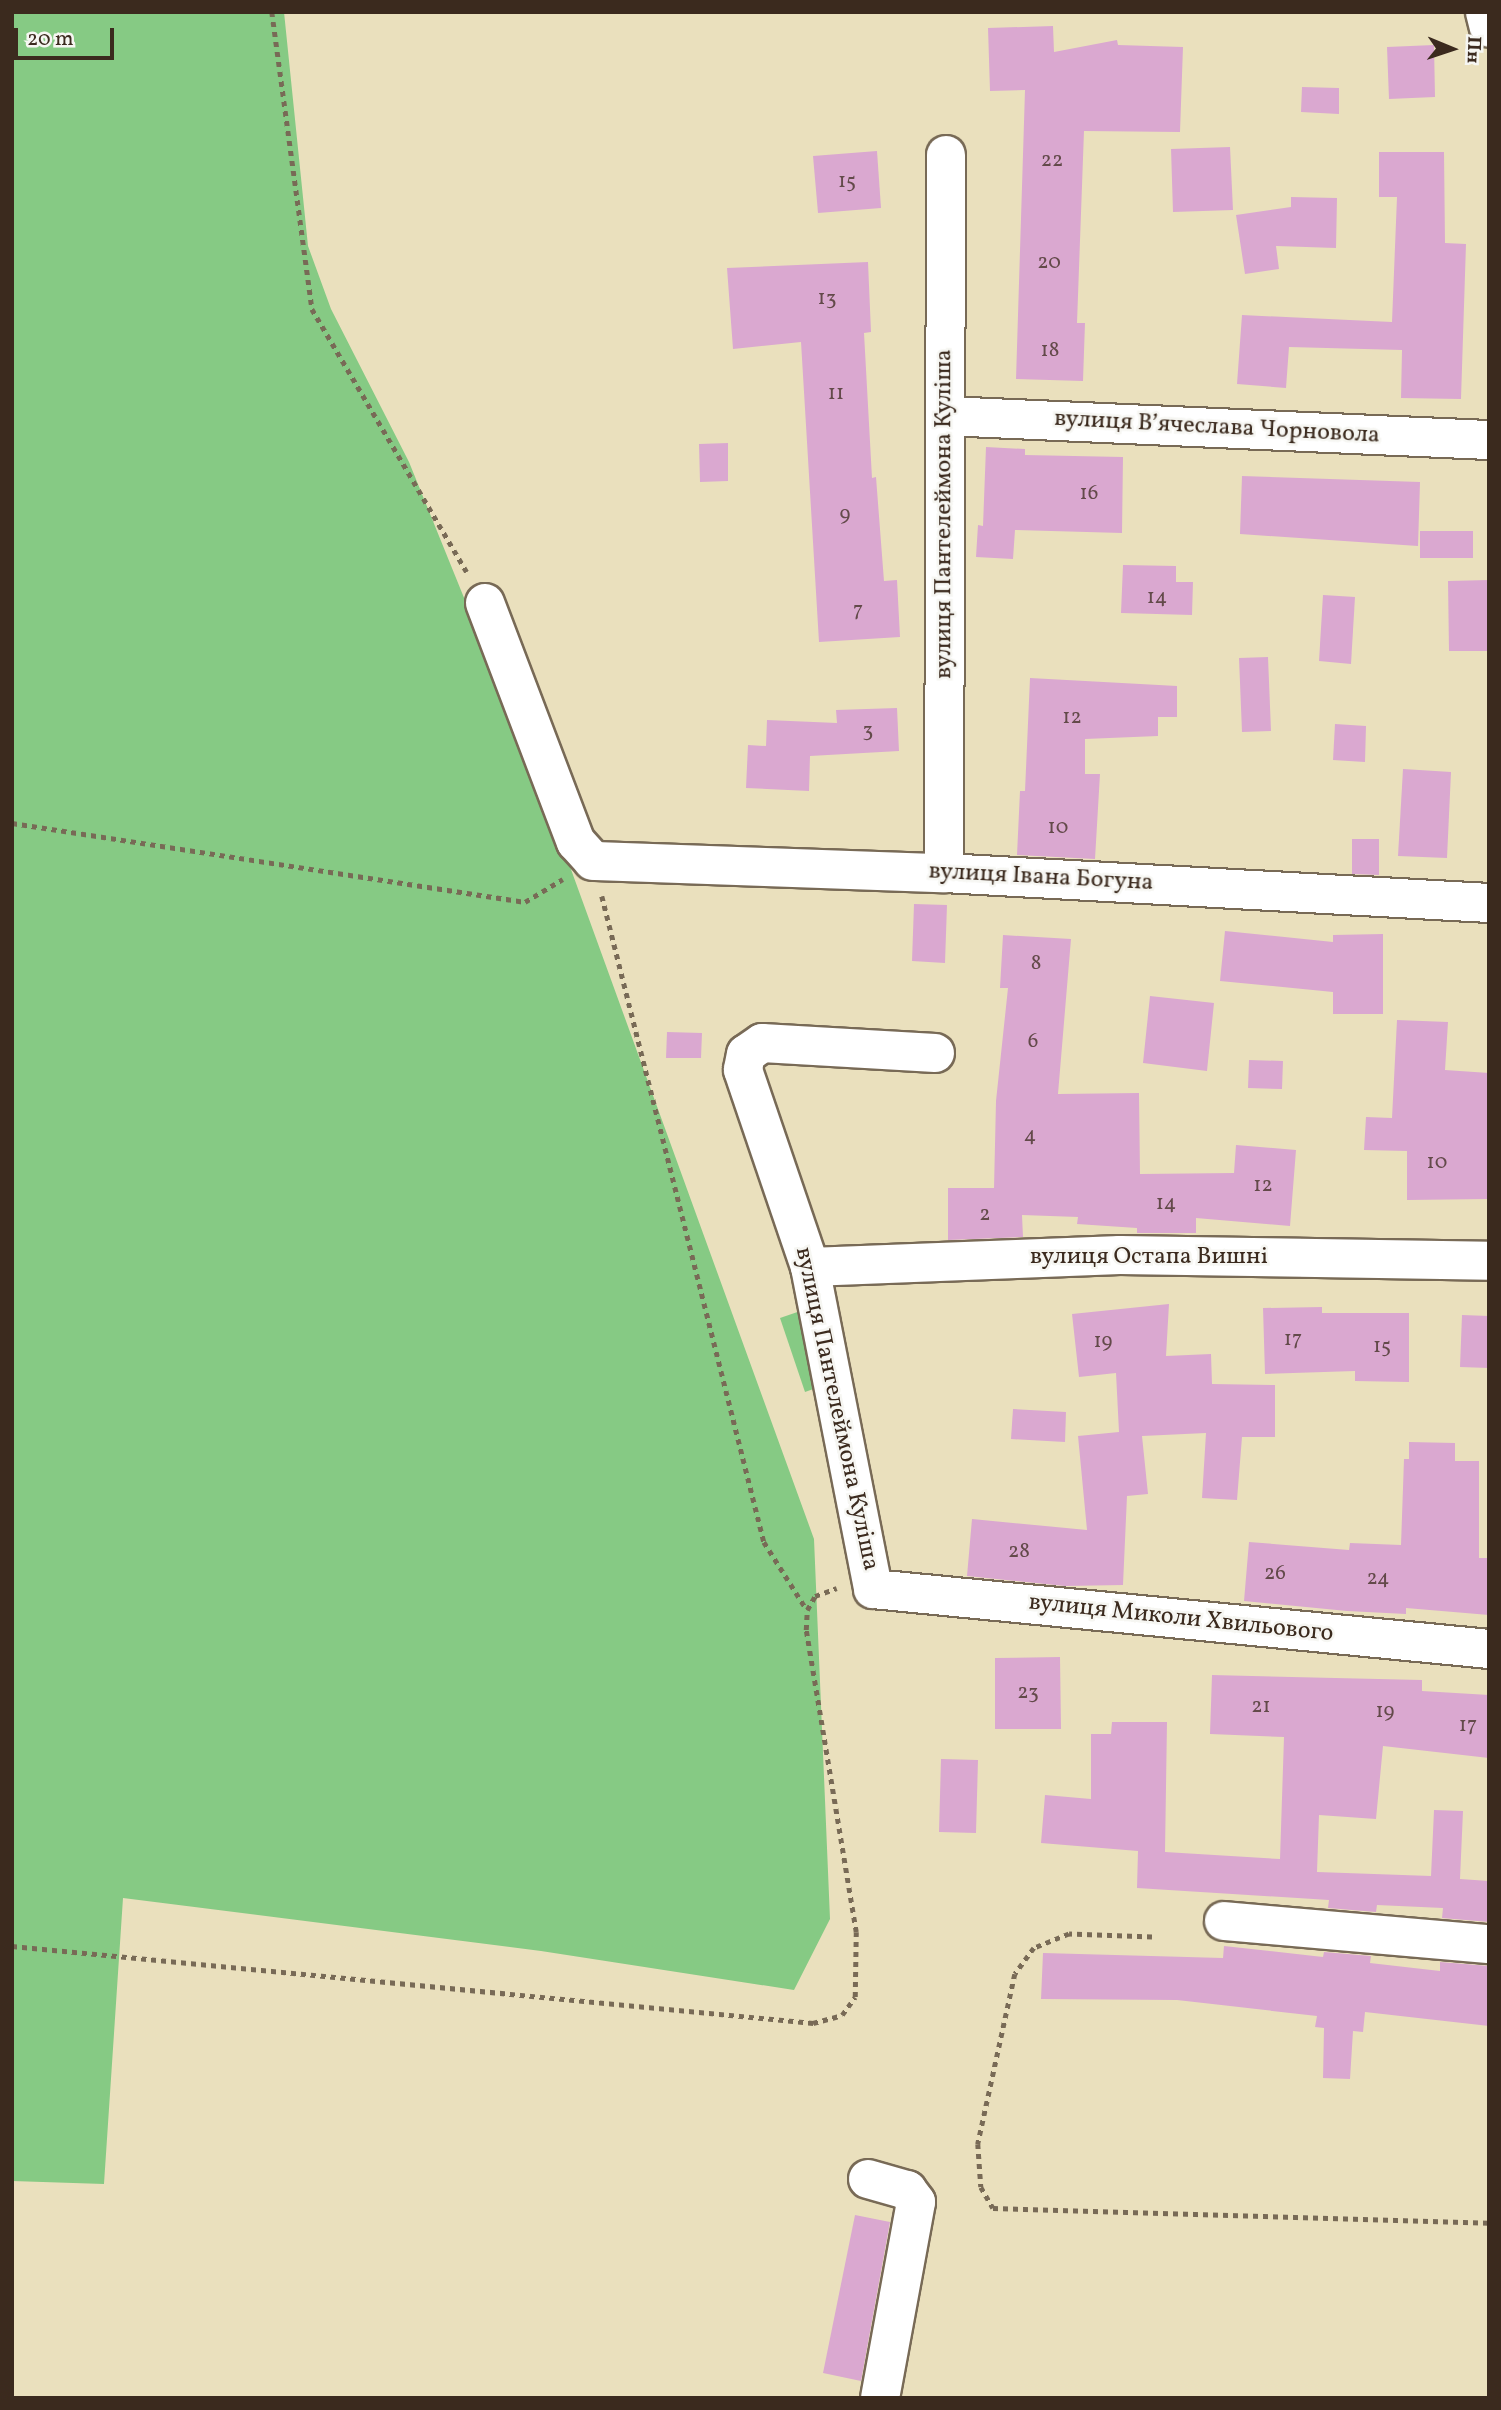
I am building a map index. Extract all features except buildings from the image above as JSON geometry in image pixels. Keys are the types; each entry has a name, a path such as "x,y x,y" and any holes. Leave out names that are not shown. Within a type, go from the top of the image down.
{"street":[{"path":"1485,12 1489,29"},
{"name":"вулиця Пантелеймона Куліша","path":"944,873 946,155"},
{"name":"вулиця Вʼячеслава Чорновола","path":"945,416 1489,440"},
{"path":"485,603 576,842 593,861"},
{"name":"вулиця Івана Богуна","path":"593,861 944,873 1489,903"},
{"name":"вулиця Пантелеймона Куліша","path":"873,1589 810,1267 743,1070 746,1054 762,1043 935,1053"},
{"name":"вулиця Остапа Вишні","path":"810,1267 1120,1255 1489,1261"},
{"name":"вулиця Миколи Хвильового","path":"873,1589 1489,1649"},
{"path":"1224,1921 1489,1944"},
{"path":"868,2179 907,2190 916,2202 880,2398"}],"path":[{"path":"272,12 313,309 485,603"},
{"path":"12,823 525,902 593,861 764,1542 807,1610"},
{"path":"12,1946 813,2023 842,2015 855,1997 856,1932 806,1630 807,1610 815,1596 836,1588 873,1589"},
{"path":"1152,1937 1069,1934 1034,1948 1015,1974 978,2144 981,2187 993,2208 1489,2223"}],"green space":[{"path":"12,12 284,12 308,246 331,309 409,462 544,795 814,1539 830,1919 794,1990 541,1951 123,1898 104,2184 12,2181"},
{"path":"812,1307 833,1382 805,1392 780,1318"}]}
